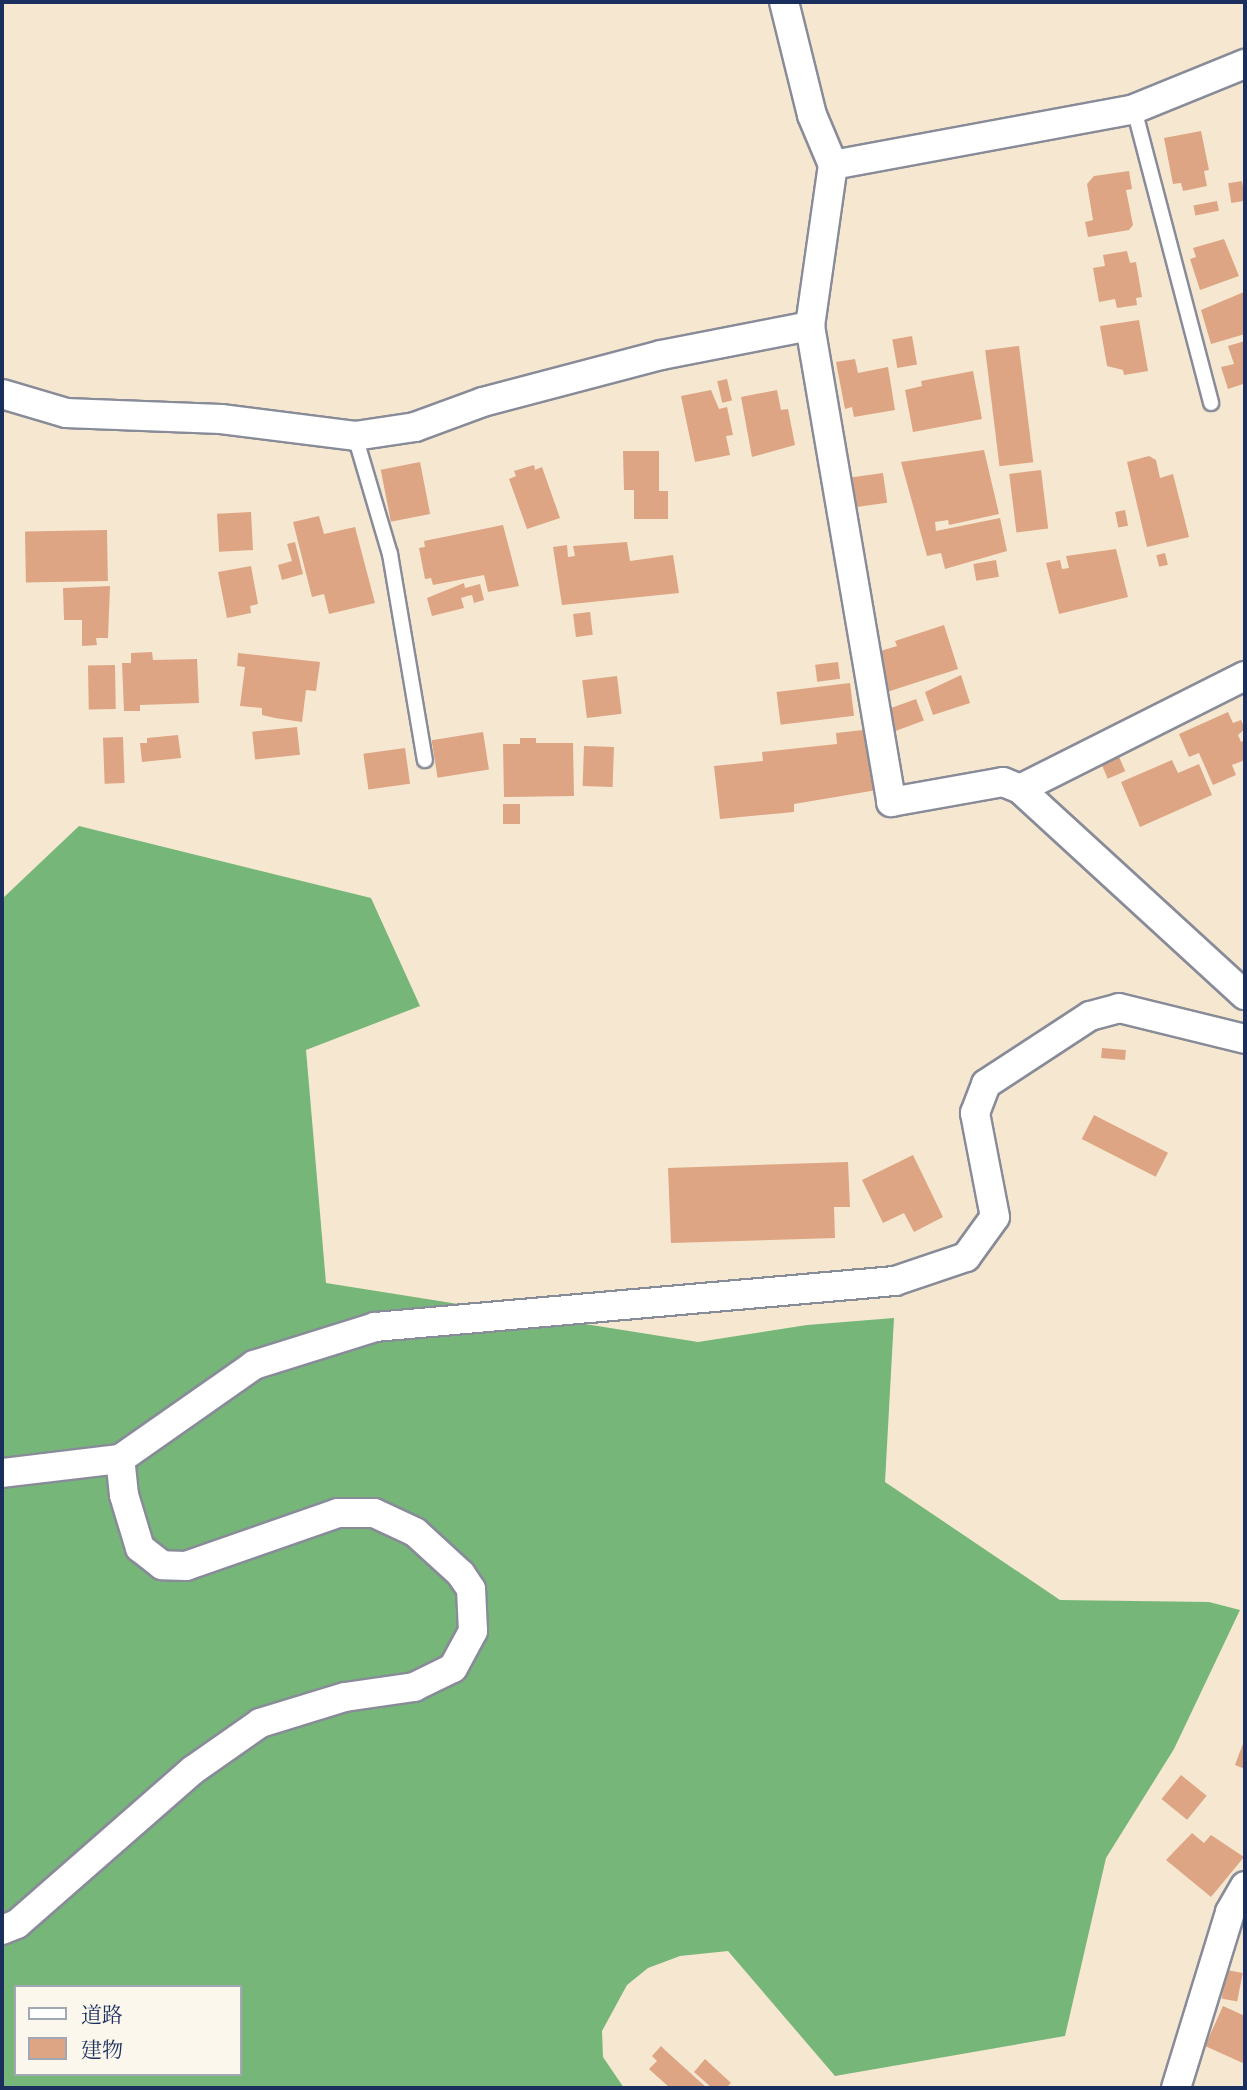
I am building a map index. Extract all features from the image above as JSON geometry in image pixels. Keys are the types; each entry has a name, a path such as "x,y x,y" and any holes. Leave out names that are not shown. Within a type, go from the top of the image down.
{"street":[{"path":"784,2 813,115 833,165 810,326 891,802 1003,782 1020,789 1245,995"},
{"path":"833,165 1134,109 1245,64"},
{"path":"2,394 66,413 221,419 355,436 415,427 505,396 649,358 810,326"},
{"path":"1020,789 1245,676"},
{"path":"2,1473 120,1459 254,1365 375,1327 895,1281 966,1257 995,1217 975,1113 986,1084 1090,1016 1119,1008 1245,1039"},
{"path":"2,1930 16,1924 193,1770 260,1723 345,1697 414,1687 453,1668 472,1631 471,1589 461,1574 415,1532 374,1513 338,1513 186,1566 162,1565 140,1548 124,1495 120,1459"},
{"path":"1176,2088 1230,1912 1245,1886"}],"lane":[{"path":"1134,109 1211,402"},
{"path":"355,436 390,554 425,760"}],"green space":[{"path":"79,826 371,898 420,1006 306,1050 326,1283 698,1342 807,1325 894,1318 885,1482 1060,1600 1209,1602 1240,1610 1174,1749 1106,1858 1065,2036 835,2076 728,1951 680,1956 648,1968 627,1985 602,2031 603,2057 624,2088 2,2088 2,899"}],"building":[{"path":"1201,131 1209,170 1204,171 1207,186 1183,191 1181,183 1173,184 1164,138"},
{"path":"1129,171 1132,189 1126,190 1133,225 1129,230 1088,237 1085,222 1093,220 1087,184 1094,176"},
{"path":"1242,181 1245,201 1231,203 1228,183"},
{"path":"1217,201 1219,211 1195,215 1193,206"},
{"path":"1224,239 1239,276 1200,290 1190,259 1196,257 1193,248"},
{"path":"1127,251 1130,263 1136,262 1142,297 1136,298 1137,305 1117,308 1115,299 1099,302 1093,268 1105,266 1103,255"},
{"path":"1244,292 1245,334 1211,344 1201,310"},
{"path":"1139,320 1148,371 1124,375 1123,370 1107,366 1100,326"},
{"path":"912,336 917,365 897,368 892,339"},
{"path":"1245,341 1245,391 1243,384 1228,389 1221,367 1234,364 1228,346"},
{"path":"1019,346 1033,462 1000,466 985,350"},
{"path":"855,359 858,373 888,367 895,410 854,417 852,407 845,409 836,362"},
{"path":"973,371 982,419 913,432 905,390 922,386 921,381"},
{"path":"727,379 732,400 722,403 717,381"},
{"path":"711,390 719,409 727,407 733,435 726,436 730,455 695,462 681,396"},
{"path":"777,390 781,410 788,409 795,445 752,457 741,397"},
{"path":"984,450 999,514 949,525 948,520 935,522 936,531 1000,518 1007,551 945,569 941,553 927,556 901,462"},
{"path":"623,451 659,451 659,491 668,491 668,519 634,519 634,490 624,490"},
{"path":"1149,456 1156,460 1160,478 1173,474 1189,537 1147,547 1127,462"},
{"path":"420,462 430,514 391,522 381,470"},
{"path":"534,465 535,470 542,467 560,518 527,529 509,479 516,476 514,471"},
{"path":"1041,470 1048,529 1016,532 1009,474"},
{"path":"883,473 887,503 856,507 852,477"},
{"path":"1125,510 1128,526 1118,528 1115,512"},
{"path":"251,512 253,550 219,552 217,514"},
{"path":"319,516 324,534 355,527 375,603 329,614 324,594 312,597 293,522"},
{"path":"503,525 519,586 488,592 484,575 433,585 431,578 425,579 419,548 425,547 424,541"},
{"path":"107,530 108,581 26,582 25,531"},
{"path":"295,542 303,574 282,580 278,565 292,561 287,544"},
{"path":"627,542 630,561 673,555 679,593 562,605 553,547 567,545 568,557 575,556 573,546"},
{"path":"1116,549 1128,597 1059,614 1046,563 1060,560 1062,569 1069,568 1066,556"},
{"path":"1165,553 1168,565 1159,567 1156,555"},
{"path":"996,560 999,577 976,581 973,564"},
{"path":"251,566 258,604 250,606 251,613 227,618 218,572"},
{"path":"464,583 465,588 480,584 484,600 474,603 472,595 467,596 461,598 464,608 432,616 427,598"},
{"path":"110,586 108,638 96,638 97,645 82,646 82,620 64,620 63,588"},
{"path":"590,612 593,635 576,637 573,614"},
{"path":"944,625 958,669 887,692 874,653 897,646 895,641"},
{"path":"152,652 153,660 197,659 199,703 140,705 140,711 124,711 122,663 131,663 131,653"},
{"path":"238,653 320,662 316,691 306,690 302,722 262,715 262,708 240,706 245,667 237,666"},
{"path":"838,662 840,679 817,682 815,665"},
{"path":"88,665 115,665 116,709 89,709"},
{"path":"961,675 970,703 933,715 925,692"},
{"path":"617,676 622,714 587,718 582,680"},
{"path":"850,683 854,716 781,725 777,692"},
{"path":"916,699 924,721 893,732 885,710"},
{"path":"1228,712 1233,723 1241,720 1245,729 1238,735 1241,742 1245,740 1245,760 1232,765 1236,775 1213,785 1199,753 1189,757 1179,734"},
{"path":"297,727 300,755 255,760 252,732"},
{"path":"863,730 877,790 794,804 794,812 720,819 714,766 763,761 762,752 837,744 836,733"},
{"path":"483,732 489,770 438,778 432,740"},
{"path":"178,735 181,758 142,762 140,743 147,743 147,738"},
{"path":"123,737 125,783 105,784 103,738"},
{"path":"520,738 536,738 536,743 573,743 574,796 504,797 503,744 520,744"},
{"path":"584,746 614,747 613,787 583,786"},
{"path":"405,748 410,784 368,789 363,754"},
{"path":"1117,752 1125,771 1108,779 1100,759"},
{"path":"1172,760 1178,773 1199,764 1212,795 1140,827 1121,782"},
{"path":"503,804 520,804 520,824 503,824"},
{"path":"1102,1048 1126,1050 1125,1060 1101,1058"},
{"path":"1094,1115 1168,1153 1156,1177 1082,1139"},
{"path":"913,1155 943,1217 914,1232 904,1213 883,1223 862,1180"},
{"path":"848,1162 850,1207 834,1207 835,1238 671,1243 668,1168"},
{"path":"1245,1738 1245,1769 1235,1765"},
{"path":"1181,1775 1207,1796 1187,1820 1161,1799"},
{"path":"1192,1833 1204,1843 1211,1835 1244,1857 1211,1897 1166,1860"},
{"path":"1227,1970 1243,1973 1237,2002 1221,1998"},
{"path":"1223,2006 1245,2016 1245,2064 1205,2046"},
{"path":"661,2046 707,2088 670,2088 649,2069 657,2061 652,2056"},
{"path":"705,2059 731,2083 726,2088 712,2088 694,2072"}]}
